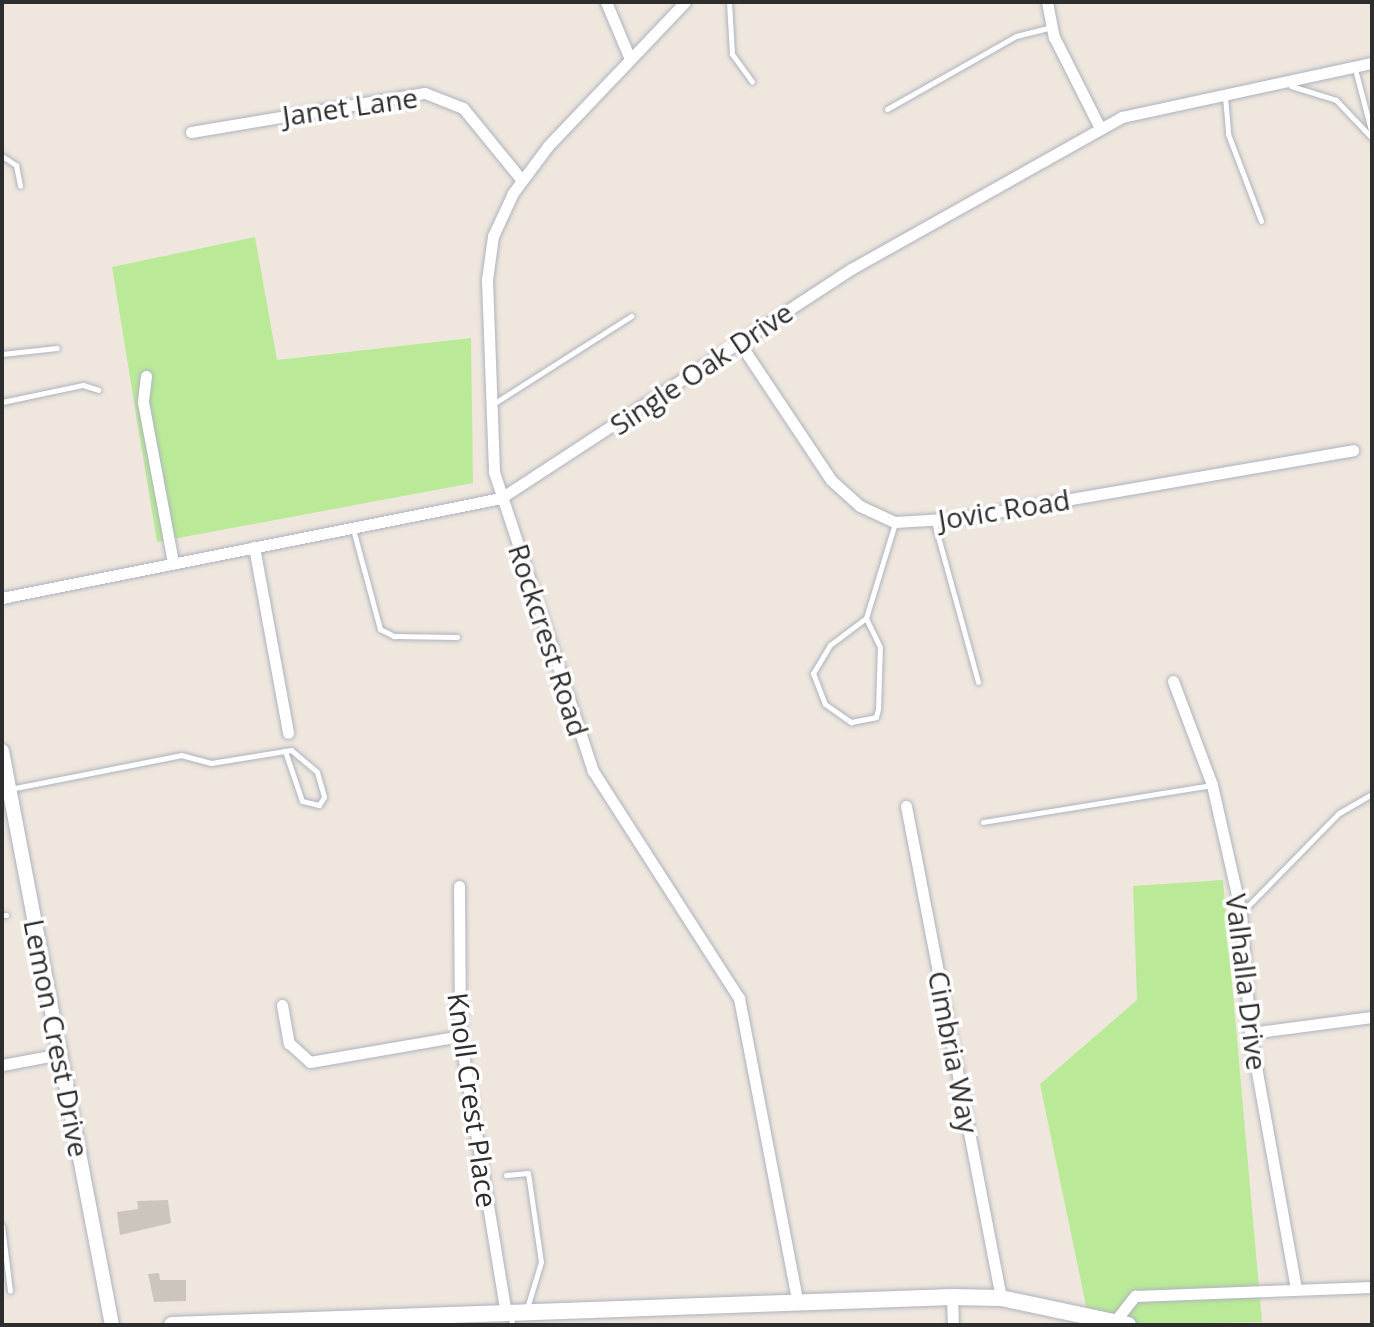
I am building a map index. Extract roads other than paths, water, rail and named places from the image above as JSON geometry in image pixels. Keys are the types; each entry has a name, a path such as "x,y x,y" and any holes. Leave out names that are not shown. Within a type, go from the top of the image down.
{"main road":[{"path":"172,1325 417,1320 952,1297 1001,1298 1122,1322"}],"street":[{"path":"606,2 630,59"},
{"name":"Rockcrest Road","path":"685,2 521,179 489,252 490,405 501,498 593,771 739,998 798,1303"},
{"path":"1047,2 1052,27 1100,128"},
{"name":"Single Oak Drive","path":"2,598 501,498 851,269 1100,128 1142,110 1291,86 1372,63"},
{"name":"Janet Lane","path":"191,132 425,93 463,108 521,179"},
{"path":"739,342 831,480 895,522"},
{"path":"146,376 143,402 173,563"},
{"name":"Jovic Road","path":"895,522 934,522 1353,450"},
{"path":"254,547 288,733"},
{"name":"Valhalla Drive","path":"1173,681 1212,785 1241,913 1250,1033 1296,1288"},
{"name":"Lemon Crest Drive","path":"2,751 8,798 61,1054 112,1325"},
{"name":"Cimbria Way","path":"906,806 1001,1298"},
{"name":"Knoll Crest Place","path":"459,886 460,1036 513,1316"},
{"path":"282,1005 295,1054 310,1062 460,1036"},
{"path":"1250,1033 1372,1017"},
{"path":"2,1065 61,1054"},
{"path":"1122,1322 1135,1296 1372,1287"},
{"path":"952,1297 953,1325"}],"lane":[{"path":"729,2 732,54 752,82"},
{"path":"887,109 1016,36 1052,27"},
{"path":"1354,66 1372,136"},
{"path":"1291,86 1336,100 1372,136"},
{"path":"1225,96 1228,134 1261,221"},
{"path":"2,156 16,165 20,186"},
{"path":"490,405 631,316"},
{"path":"2,354 57,348"},
{"path":"2,402 83,385 98,390"},
{"path":"866,618 830,645 813,673 831,711 851,722 876,717 884,674 866,618 895,522"},
{"path":"934,522 978,682"},
{"path":"352,528 380,629 394,636 457,637"},
{"path":"8,798 181,755 211,763 285,751 317,772 324,797 319,805 302,801 285,751"},
{"path":"983,822 1212,785"},
{"path":"1241,913 1339,813 1372,794"},
{"path":"506,1175 528,1173 539,1246 513,1316"},
{"path":"2,1226 10,1291"}]}
